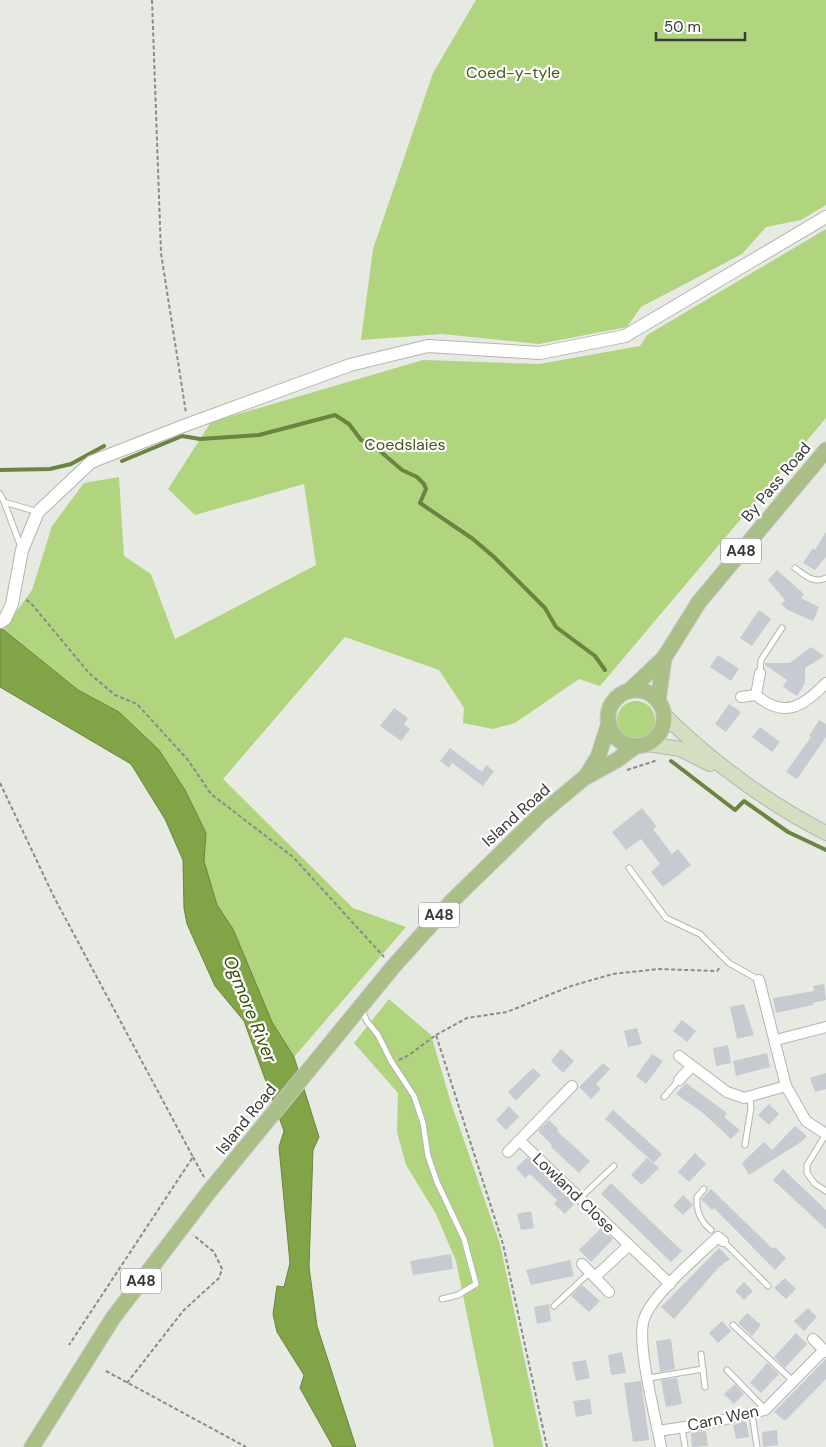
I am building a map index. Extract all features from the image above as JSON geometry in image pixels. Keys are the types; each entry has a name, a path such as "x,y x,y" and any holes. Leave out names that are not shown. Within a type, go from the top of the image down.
{"main road":[{"name":"By Pass Road","path":"628,691 664,658 699,602 826,450"},
{"name":"By Pass Road","path":"661,708 664,658"},
{"path":"731,774 680,749 621,742 611,730 609,723 611,707 616,700 628,691 645,692 692,742 731,774 792,815 826,833"},
{"path":"642,745 654,740 662,729 661,708"},
{"name":"Island Road","path":"584,778 598,757 609,723"},
{"name":"Island Road","path":"32,1447 113,1318 213,1187 265,1125 309,1067 393,968 453,900 541,814 584,778 642,745"}],"street":[{"path":"2,621 14,595 22,550 38,512 92,462 186,425 350,365 428,346 540,353 625,336 826,217"},
{"path":"756,694 760,673"},
{"path":"756,694 765,702 779,708 798,707 826,683"},
{"path":"741,697 756,694"},
{"path":"759,980 776,1040 786,1086 806,1121 826,1134"},
{"path":"776,1040 826,1027"},
{"path":"679,1056 691,1067 727,1092 744,1098 786,1086"},
{"path":"679,1080 691,1067"},
{"name":"Lowland Close","path":"508,1152 572,1086"},
{"name":"Lowland Close","path":"520,1141 670,1284"},
{"path":"661,1447 642,1344 644,1319 651,1306 670,1284 717,1236"},
{"name":"Lowland Close","path":"592,1275 628,1246"},
{"path":"582,1264 609,1292"},
{"name":"Carn Wen","path":"658,1431 765,1410 825,1351 813,1339"}],"lane":[{"path":"0,494 22,550"},
{"path":"4,502 38,512"},
{"path":"795,568 811,580 826,578"},
{"path":"760,673 761,660 782,628"},
{"path":"629,868 666,918 700,934 726,960 759,980"},
{"path":"361,1008 366,1020 378,1035 392,1062 414,1096 437,1182 464,1239 474,1273 476,1284 470,1290 442,1299"},
{"path":"664,1097 679,1080"},
{"path":"745,1145 751,1108 750,1097"},
{"path":"826,1134 807,1165 807,1173 815,1184 826,1191"},
{"path":"579,1198 614,1166"},
{"path":"704,1189 697,1197 697,1210 701,1220 768,1286"},
{"path":"554,1306 592,1275"},
{"path":"732,1325 793,1381"},
{"path":"701,1354 705,1387"},
{"path":"649,1378 703,1369"},
{"path":"727,1370 765,1410"},
{"path":"752,1414 757,1447"},
{"path":"682,1427 685,1447"}],"path":[{"path":"152,0 161,253 187,420 186,425"},
{"path":"14,595 30,602 89,673 115,694 137,704 188,760 211,794 293,858 393,968"},
{"path":"617,760 623,771 662,759"},
{"path":"0,783 54,897 203,1176 213,1187"},
{"path":"392,1062 409,1055 436,1035 467,1018 507,1012 571,986 613,974 658,969 717,971 726,960"},
{"path":"436,1035 504,1244 547,1447"},
{"path":"69,1345 193,1157"},
{"path":"128,1383 183,1311 220,1278 222,1268 214,1252 199,1238 191,1234"},
{"path":"106,1371 246,1447"}],"green space":[{"name":"Coed-y-tyle","path":"476,0 826,0 826,205 801,220 766,227 742,254 641,307 627,327 539,344 442,334 361,340 373,249 433,73"},
{"name":"Coedslaies","path":"826,229 826,418 600,686 579,679 515,723 493,729 463,723 464,708 439,670 345,637 223,779 353,908 406,927 294,1057 272,1022 233,929 217,905 204,861 206,833 185,790 159,750 119,712 78,690 3,630 32,590 52,526 84,483 119,477 124,556 151,574 175,639 316,565 304,484 195,515 168,489 211,422 423,360 539,364 640,346 647,335"},
{"path":"636,701 643,702 649,707 654,713 654,727 649,733 643,738 636,739 629,738 623,733 618,727 617,720 618,713 623,707 629,702"},
{"path":"389,999 431,1035 451,1103 500,1244 543,1447 494,1447 456,1261 436,1214 406,1165 397,1132 398,1093 354,1043"}],"water":[{"name":"Ogmore River","path":"0,627 78,690 119,712 159,750 185,790 206,833 204,861 217,905 233,929 272,1022 294,1057 319,1137 313,1150 309,1267 317,1326 356,1447 333,1447 300,1388 304,1375 277,1332 273,1314 277,1286 284,1287 290,1263 279,1147 284,1131 244,1021 215,986 187,924 184,908 183,860 165,819 131,764 0,687"}],"building":[{"path":"826,532 826,557 815,570 803,563 813,548 815,550"},
{"path":"777,570 804,594 801,598 819,607 813,621 788,610 781,604 785,600 768,580"},
{"path":"759,610 771,619 752,646 740,638"},
{"path":"811,647 824,656 805,668 805,683 797,696 783,687 787,680 765,665 765,663 790,663"},
{"path":"718,655 739,669 731,681 710,667"},
{"path":"729,704 741,712 726,732 715,724"},
{"path":"394,708 408,718 404,724 410,729 401,741 380,726"},
{"path":"819,720 826,724 826,737 797,779 786,772 811,737 809,736"},
{"path":"760,727 780,742 772,752 752,737"},
{"path":"450,748 482,772 486,765 494,771 483,786 452,763 449,768 440,761"},
{"path":"642,808 657,827 653,829 672,854 678,849 691,865 663,887 651,872 660,864 641,839 626,850 612,832"},
{"path":"824,984 826,1000 813,1003 813,1005 776,1013 773,998 814,991 813,986"},
{"path":"744,1004 754,1035 737,1039 730,1007"},
{"path":"682,1020 696,1031 687,1042 673,1031"},
{"path":"637,1028 642,1044 628,1047 624,1031"},
{"path":"728,1045 731,1063 716,1066 713,1048"},
{"path":"561,1049 574,1061 563,1073 551,1061"},
{"path":"767,1053 770,1067 736,1076 733,1061"},
{"path":"652,1054 663,1061 646,1084 636,1076"},
{"path":"603,1063 610,1069 596,1084 601,1089 591,1099 579,1087"},
{"path":"533,1068 541,1075 516,1101 508,1092"},
{"path":"826,1073 826,1089 815,1092 810,1078"},
{"path":"686,1083 727,1113 724,1117 740,1130 731,1139 703,1113 676,1094"},
{"path":"769,1104 779,1114 769,1125 758,1115"},
{"path":"509,1106 519,1117 506,1130 496,1120"},
{"path":"613,1110 662,1154 654,1163 605,1119"},
{"path":"549,1120 558,1129 557,1131 590,1161 579,1173 551,1147 552,1145 538,1131"},
{"path":"795,1126 807,1136 801,1142 749,1175 742,1163 764,1142 772,1150"},
{"path":"695,1153 706,1164 689,1182 678,1172"},
{"path":"527,1157 575,1203 565,1214 554,1204 557,1200 530,1174 525,1178 516,1168"},
{"path":"647,1158 659,1168 642,1185 631,1175"},
{"path":"783,1169 826,1210 826,1229 773,1180"},
{"path":"611,1183 682,1251 671,1262 601,1194"},
{"path":"711,1189 773,1249 775,1247 786,1258 775,1270 714,1208 712,1210 701,1199"},
{"path":"683,1195 693,1205 683,1215 673,1206"},
{"path":"531,1211 534,1228 521,1230 517,1214"},
{"path":"601,1228 613,1239 591,1262 579,1250"},
{"path":"719,1248 730,1259 718,1268 674,1319 661,1307"},
{"path":"451,1254 453,1269 413,1275 410,1261"},
{"path":"570,1260 574,1276 531,1285 526,1270"},
{"path":"785,1278 796,1289 786,1299 774,1288"},
{"path":"744,1282 753,1291 744,1300 735,1291"},
{"path":"582,1285 600,1301 589,1312 571,1296"},
{"path":"549,1304 551,1321 537,1324 534,1307"},
{"path":"808,1308 817,1317 804,1331 794,1321"},
{"path":"747,1313 761,1325 752,1336 738,1323"},
{"path":"722,1321 731,1331 718,1343 709,1333"},
{"path":"796,1333 807,1344 785,1368 774,1357"},
{"path":"671,1339 675,1369 660,1372 656,1341"},
{"path":"622,1352 626,1373 611,1375 608,1355"},
{"path":"826,1359 826,1379 785,1421 774,1412"},
{"path":"586,1360 590,1378 576,1381 572,1362"},
{"path":"767,1363 779,1374 761,1393 750,1383"},
{"path":"677,1378 682,1404 666,1407 661,1380"},
{"path":"641,1381 649,1440 633,1442 624,1383"},
{"path":"735,1384 744,1394 734,1404 724,1394"},
{"path":"590,1399 592,1414 576,1417 573,1401"},
{"path":"746,1421 749,1437 736,1439 733,1425"},
{"path":"777,1430 778,1445 763,1447 762,1432"},
{"path":"706,1431 708,1446 692,1447 691,1433"}],"waterway":[{"path":"122,461 182,436 200,439 259,435 335,415 349,424 361,440 373,445 402,470 417,477 426,489 420,503 473,539 494,557 545,608 556,627 595,656 605,670"},
{"path":"0,470 50,469 71,464 104,446"},
{"path":"671,761 735,810 744,801 788,832 826,850"}]}
